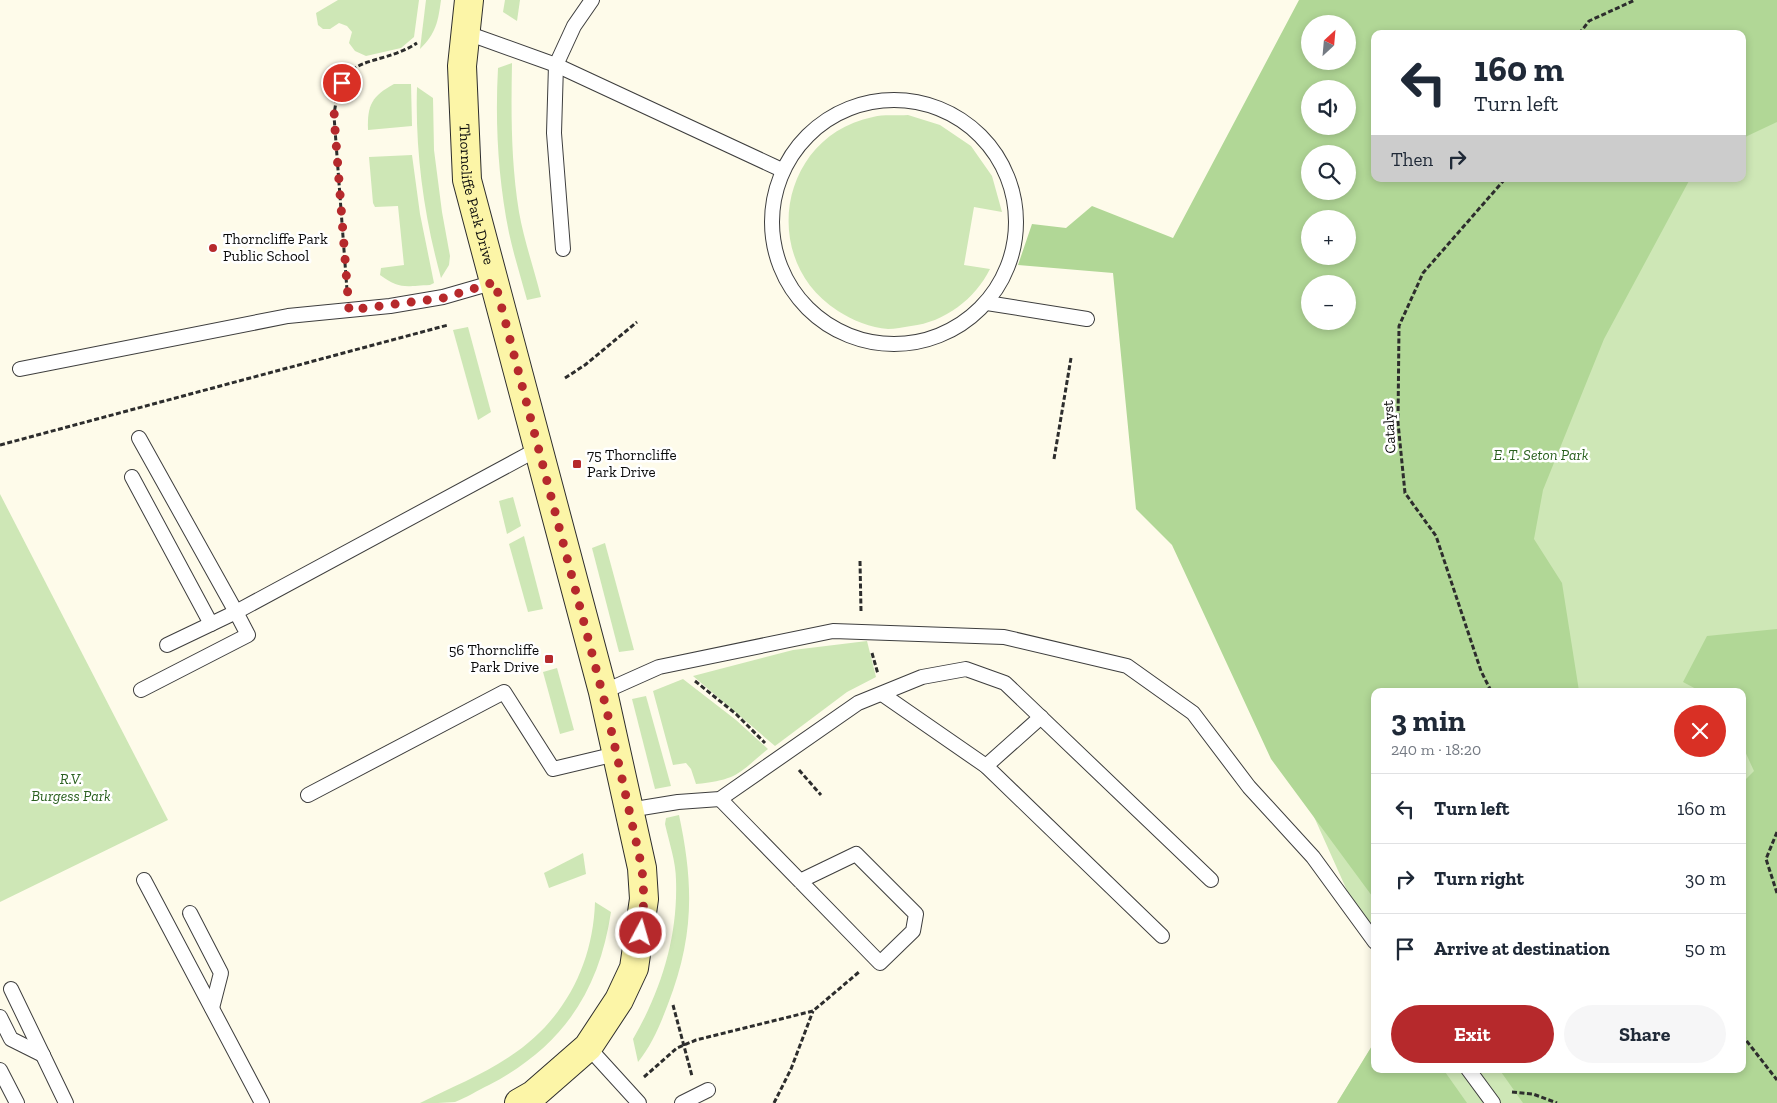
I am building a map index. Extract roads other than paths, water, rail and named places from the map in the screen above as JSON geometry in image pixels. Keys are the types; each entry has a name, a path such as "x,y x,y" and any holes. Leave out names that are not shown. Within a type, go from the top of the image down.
{"street":[{"name":"Thorncliffe Park Drive","path":"469,0 464,32 462,66 468,180 602,692 642,868 644,899 641,933 634,968 619,1000 588,1048 533,1095 519,1103"}],"lane":[{"path":"562,249 554,133 556,64 574,26 592,0"},
{"path":"464,32 556,64 782,170"},
{"path":"880,99 922,102 961,118 992,147 1011,184 1018,226 1009,267 987,303 957,328 921,342 882,345 844,335 811,313 787,283 772,246 771,208 782,170 806,135 819,125 840,111 880,99"},
{"path":"20,369 288,316 443,298 495,282"},
{"path":"987,303 1087,318"},
{"path":"139,438 248,635 141,690"},
{"path":"167,645 236,612 538,449"},
{"path":"132,477 211,624"},
{"path":"602,692 660,667 833,631 1004,637 1126,666 1193,713 1249,787 1313,856 1371,936"},
{"path":"629,810 678,802 720,799 858,703 922,677 966,669 1004,683 1211,880"},
{"path":"308,795 504,692 553,769 616,754"},
{"path":"882,694 986,766 1162,936"},
{"path":"986,766 1041,717"},
{"path":"720,799 872,956 880,963 913,931 916,914 856,854 800,881"},
{"path":"144,880 262,1103"},
{"path":"190,913 221,973 212,1008"},
{"path":"11,989 66,1103"},
{"path":"0,1017 11,1039 42,1055"},
{"path":"588,1048 636,1100"},
{"path":"0,1070 17,1103"},
{"path":"1471,1073 1493,1103"},
{"path":"682,1103 703,1091"}],"place":[{"name":"Thorncliffe Park Public School","path":"213,248"},
{"name":"75 Thorncliffe Park Drive","path":"577,464"},
{"name":"56 Thorncliffe Park Drive","path":"549,659"}],"park label":[{"name":"E. T. Seton Park","path":"1541,455"},
{"name":"R.V. Burgess Park","path":"71,788"}]}
